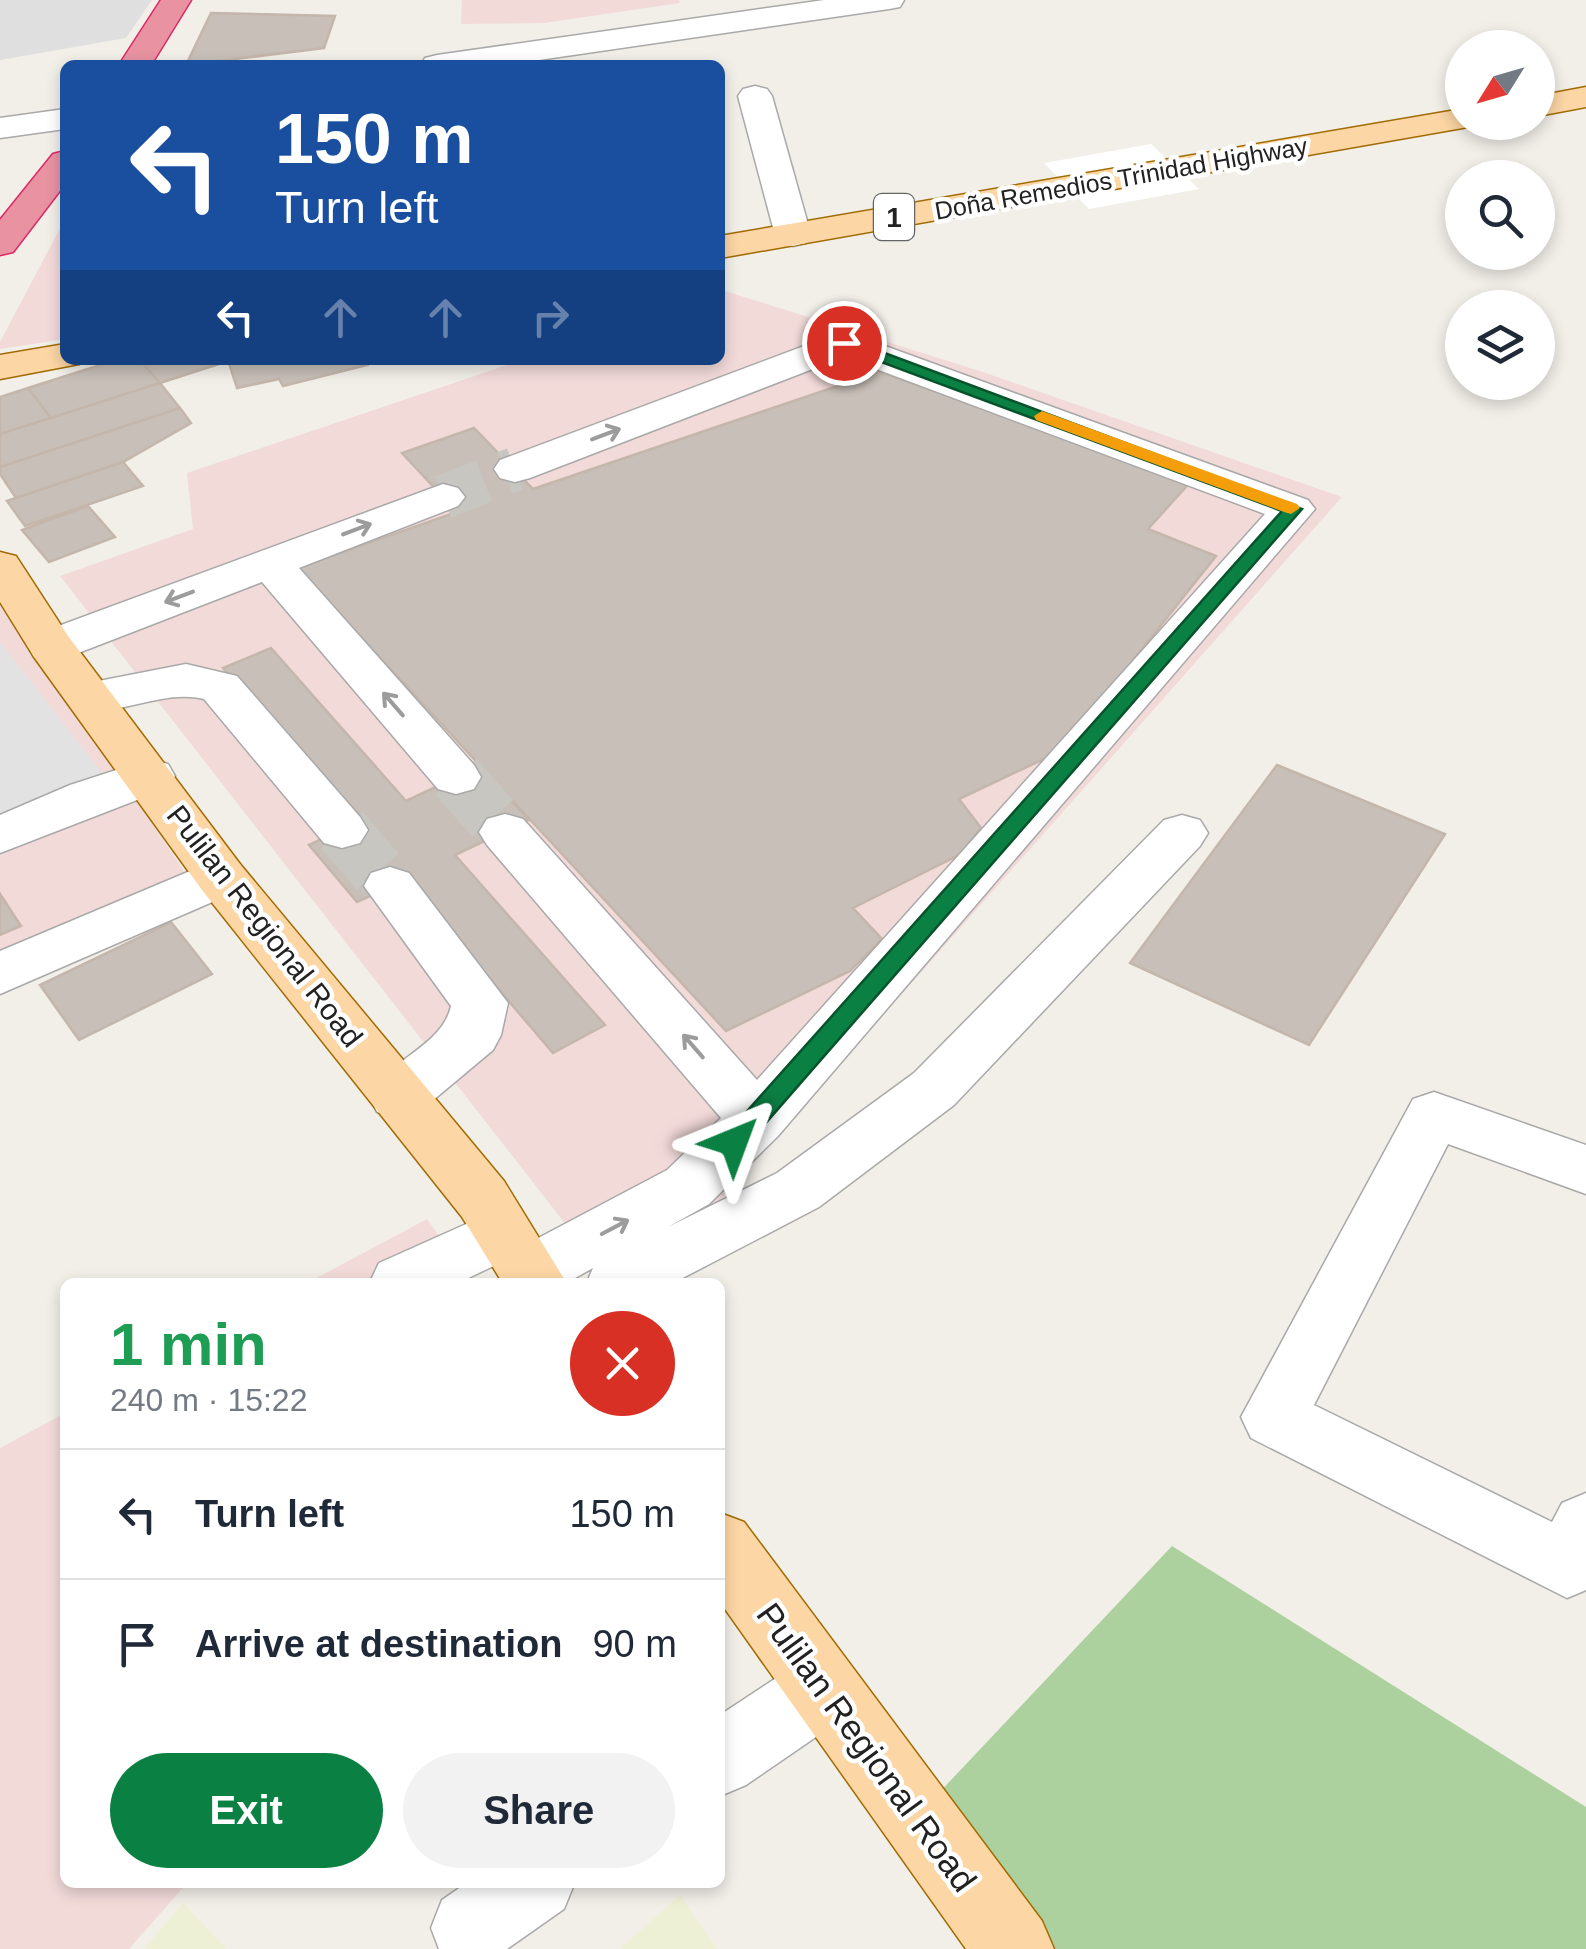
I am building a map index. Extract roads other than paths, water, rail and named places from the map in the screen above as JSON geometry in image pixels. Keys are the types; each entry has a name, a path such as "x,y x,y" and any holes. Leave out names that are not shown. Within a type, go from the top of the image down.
{"highway":[{"path":"137,60 176,0"},
{"path":"0,244 60,167"}],"main road":[{"path":"1555,103 1586,97"},
{"name":"Doña Remedios Trinidad Highway","path":"725,245 1445,122"},
{"path":"0,367 60,357"},
{"name":"Pulilan Regional Road","path":"0,566 52,646 221,877 482,1199 522,1263"},
{"name":"Pulilan Regional Road","path":"725,1552 1014,1949"}],"street":[{"path":"472,60 889,0"},
{"path":"755,96 792,235"},
{"path":"0,128 60,119"},
{"path":"427,1278 522,1263 688,1188 757,1120 1293,509 844,343 515,469"},
{"path":"52,646 443,496"},
{"path":"270,563 456,778"},
{"path":"90,696 186,679 220,687 342,830"},
{"path":"0,836 88,797 150,776"},
{"path":"504,832 757,1120"},
{"path":"626,1278 798,1190 934,1089 1182,833"},
{"path":"0,974 221,877"},
{"path":"390,886 480,1003 473,1035 398,1096"},
{"path":"1586,1170 1434,1115 1274,1417 1566,1565 1586,1525"},
{"path":"725,1756 822,1690"},
{"path":"470,1928 528,1888"}],"tunnel":[{"path":"443,497 515,469"},
{"path":"456,777 505,832"},
{"path":"342,830 390,886"}]}
